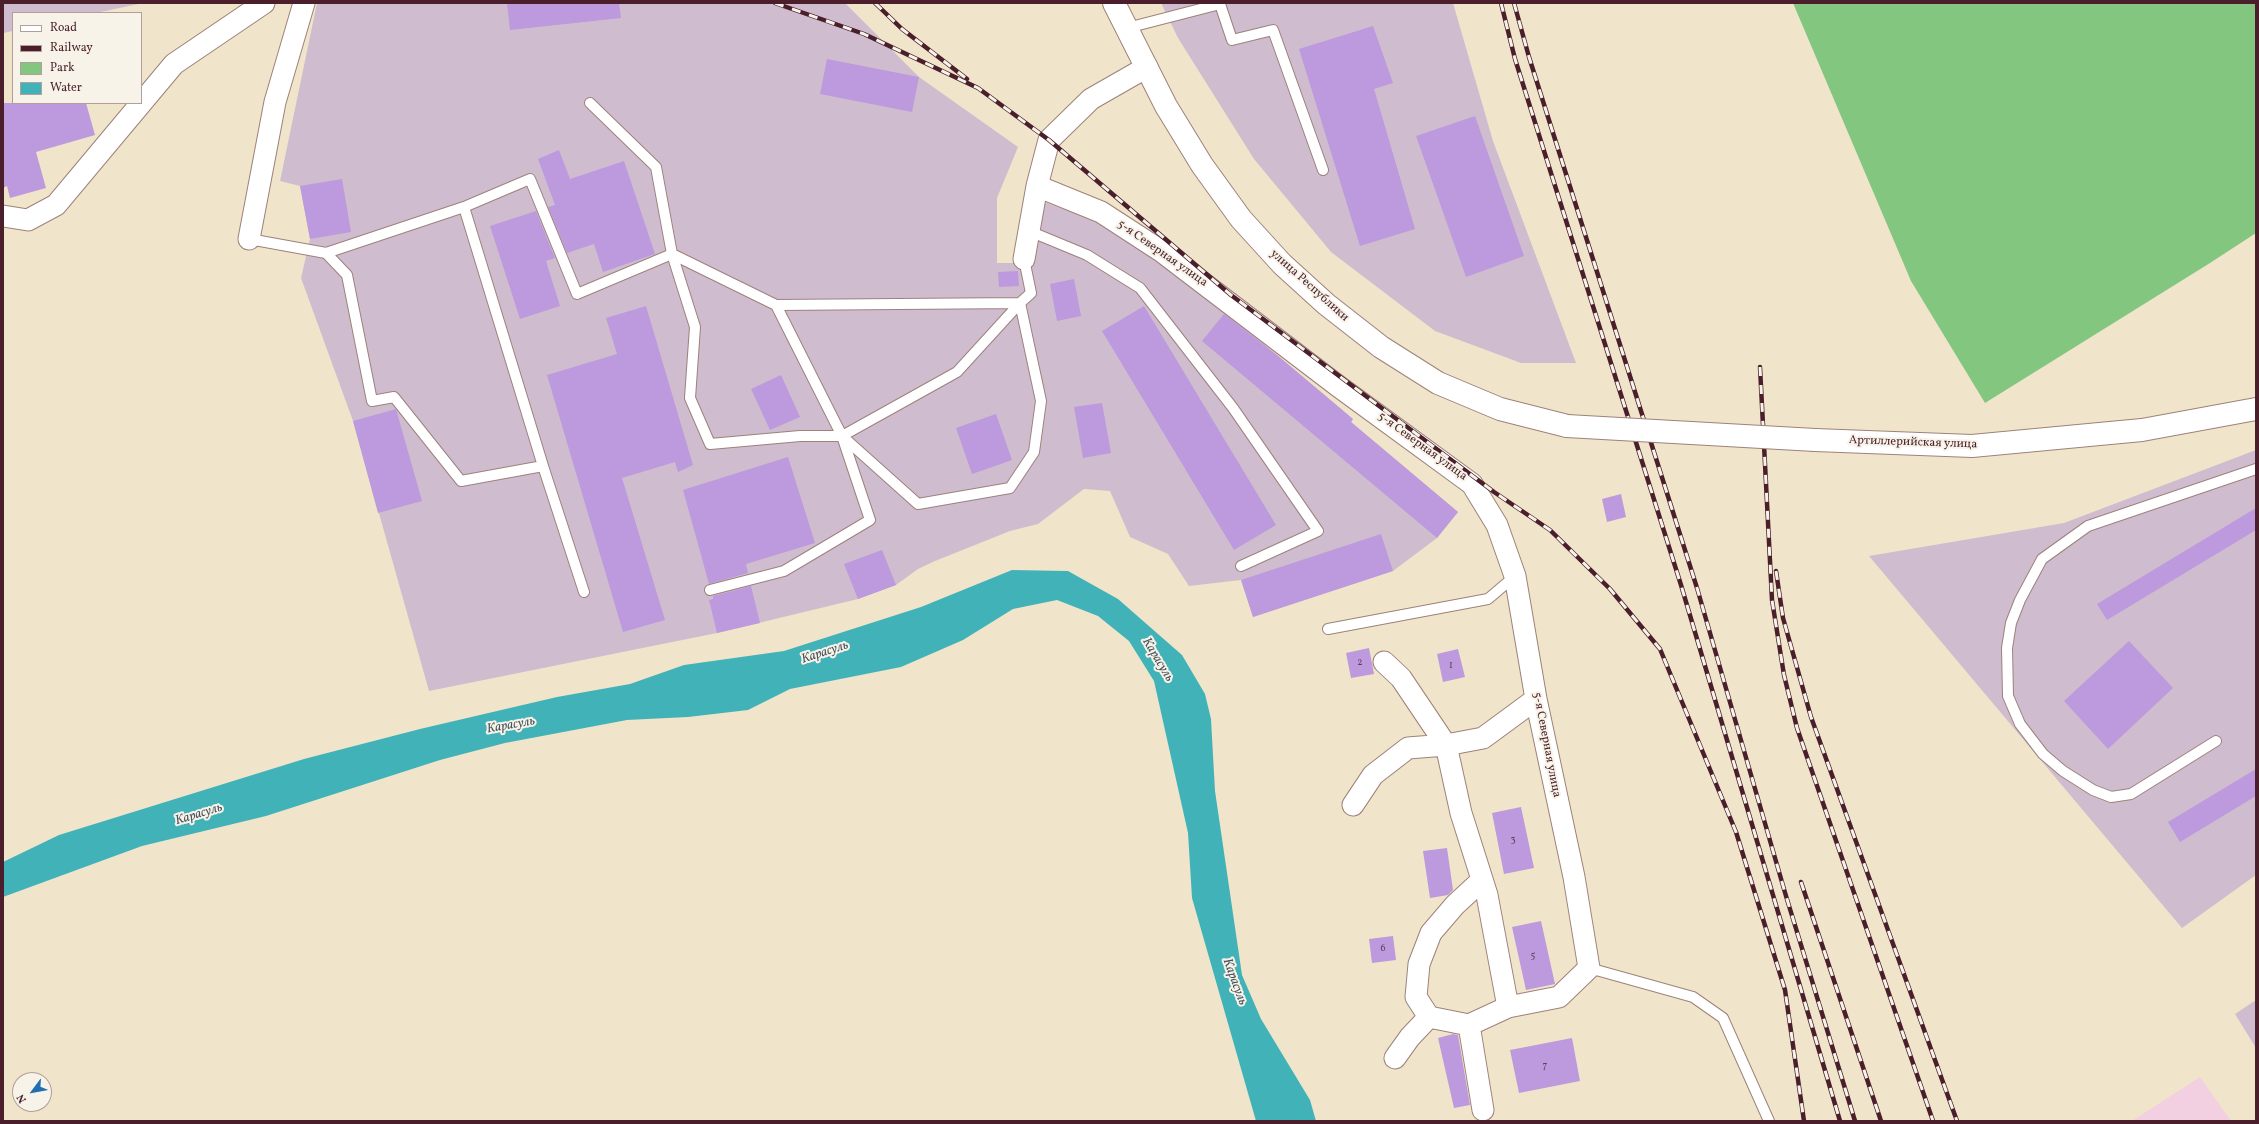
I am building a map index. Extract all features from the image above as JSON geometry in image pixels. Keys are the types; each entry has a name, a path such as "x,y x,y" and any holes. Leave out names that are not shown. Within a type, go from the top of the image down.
{"main road":[{"name":"улица Республики","path":"1114,3 1166,106 1202,165 1237,213 1282,264 1326,304 1381,347 1438,384 1500,409 1568,426"},
{"name":"Артиллерийская улица","path":"1568,426 1815,440 1972,446 2142,430 2256,409"}],"street":[{"path":"142,102 174,64 264,3"},
{"path":"249,239 276,102 304,3"},
{"path":"1024,259 1037,186 1049,140 1091,98 1147,67"},
{"path":"3,216 28,220 56,205 141,104"},
{"name":"5-я Северная улица","path":"1037,186 1101,212 1161,250 1338,386 1472,484 1497,525 1516,576 1536,699 1574,877 1589,968"},
{"path":"1384,662 1401,678 1446,745 1461,813 1487,895 1508,1007"},
{"path":"1353,805 1373,775 1408,748 1446,745 1482,738 1536,699"},
{"path":"1482,880 1455,905 1431,933 1419,964 1416,996 1429,1017 1469,1025 1508,1007 1559,997 1589,968"},
{"path":"1395,1058 1410,1037 1429,1017"},
{"path":"1469,1025 1483,1110"}],"lane":[{"path":"1127,28 1220,4 1232,40 1273,30 1323,170"},
{"path":"590,103 656,167 672,254 695,327 690,398 710,444 800,436 842,436 958,372 1020,303 1032,293 1024,259"},
{"path":"249,239 326,253 464,207 530,178 578,294 672,254 776,305 1020,303"},
{"path":"464,207 543,466 584,592"},
{"path":"1029,231 1088,255 1140,288 1234,408 1318,531 1241,566"},
{"path":"326,253 347,275 372,401 394,397 461,481 543,466"},
{"path":"842,436 918,504 1010,488 1034,452 1041,401 1020,303"},
{"path":"710,590 784,571 870,520 842,436 776,305"},
{"path":"2216,741 2131,794 2111,797 2092,790 2063,771 2043,754 2020,724 2008,696 2007,648 2011,623 2020,600 2042,559 2088,526 2256,469"},
{"path":"1328,629 1488,599 1516,576"},
{"path":"1589,968 1693,997 1723,1018 1769,1121"}],"shaded area":[{"path":"3,3 143,3 101,12 12,12 12,31 3,33"},
{"path":"317,3 845,3 919,77 1018,147 997,198 997,263 1034,263 1044,202 1105,224 1226,312 1353,419 1351,422 1458,512 1437,538 1393,571 1253,617 1241,580 1189,586 1168,554 1130,537 1110,491 1084,489 1038,524 1010,531 935,561 918,569 896,585 858,599 717,633 429,691 353,421 301,278 310,239 300,186 280,181"},
{"path":"1161,3 1453,3 1493,141 1576,363 1521,363 1435,331 1331,252 1254,159 1178,38"},
{"path":"2256,450 2256,875 2182,928 1869,556 2064,523"},
{"path":"2256,1000 2256,1048 2235,1014"},
{"path":"2200,1077 2231,1121 2132,1121"}],"green space":[{"path":"1793,3 2256,3 2256,233 1985,403 1911,281"}],"water":[{"name":"Карасуль","path":"1012,570 1068,571 1118,599 1182,655 1205,694 1211,719 1215,791 1242,975 1261,1019 1310,1100 1316,1121 1256,1121 1192,898 1188,833 1154,681 1129,641 1098,616 1057,600 1013,609 963,640 901,667 790,689 748,710 688,717 627,720 505,743 440,760 266,816 142,846 3,897 3,862 59,835 304,759 420,729 557,697 630,684 684,665 784,651 921,607"}],"building":[{"path":"507,3 619,3 621,18 510,30"},
{"path":"1373,26 1393,83 1374,89 1415,229 1360,246 1299,49"},
{"path":"827,59 919,77 912,112 820,94"},
{"path":"3,103 86,104 95,135 36,152 46,188 10,198 7,186 3,188"},
{"path":"1475,116 1524,256 1466,277 1416,136"},
{"path":"559,150 570,179 624,161 655,254 603,272 594,244 567,253 548,207 555,205 538,159"},
{"path":"342,179 351,232 310,239 300,186"},
{"path":"536,211 555,258 546,261 560,306 520,319 490,226"},
{"path":"1018,271 1019,286 999,287 998,272"},
{"path":"1074,279 1081,316 1057,321 1050,284"},
{"path":"646,306 693,465 678,472 675,462 622,478 665,620 623,632 547,375 617,354 606,318"},
{"path":"1144,306 1276,525 1234,550 1102,331"},
{"path":"1224,314 1277,355 1353,419 1351,422 1458,512 1437,538 1202,341"},
{"path":"781,375 800,417 770,430 751,389"},
{"path":"1102,403 1111,453 1083,458 1074,407"},
{"path":"396,409 422,501 378,513 353,421"},
{"path":"996,414 1012,460 972,474 956,428"},
{"path":"788,457 815,543 746,564 748,573 709,584 683,490"},
{"path":"1621,494 1626,517 1607,522 1602,499"},
{"path":"2256,508 2256,530 2107,620 2097,604"},
{"path":"1381,534 1393,571 1253,617 1241,580"},
{"path":"882,550 896,585 858,599 844,564"},
{"path":"751,586 760,623 717,633 709,600 713,599 713,596"},
{"path":"2129,641 2173,688 2108,749 2064,701"},
{"path":"1369,648 1374,674 1351,678 1346,653"},
{"path":"1458,649 1465,677 1443,682 1437,654"},
{"path":"2256,769 2256,796 2180,842 2168,822"},
{"path":"1521,807 1534,868 1504,874 1492,813"},
{"path":"1447,848 1453,890 1448,895 1430,898 1423,851"},
{"path":"1541,921 1555,984 1526,990 1512,927"},
{"path":"1393,936 1396,960 1372,963 1369,939"},
{"path":"1453,1034 1458,1035 1470,1105 1454,1108 1438,1038"},
{"path":"1572,1038 1580,1081 1519,1093 1510,1050"}],"railway":[{"path":"775,3 864,34 978,88 1049,140 1231,295 1494,492 1550,530 1610,589 1660,649 1736,832 1785,990 1804,1121"},
{"path":"875,3 902,29 967,79"},
{"path":"1501,3 1515,59 1681,585 1840,1121"},
{"path":"1514,3 1529,57 1697,588 1786,896 1855,1121"},
{"path":"1760,367 1772,600 1784,675 1797,728 1933,1121"},
{"path":"1776,571 1783,618 1811,717 1957,1121"},
{"path":"1801,882 1881,1121"}]}
